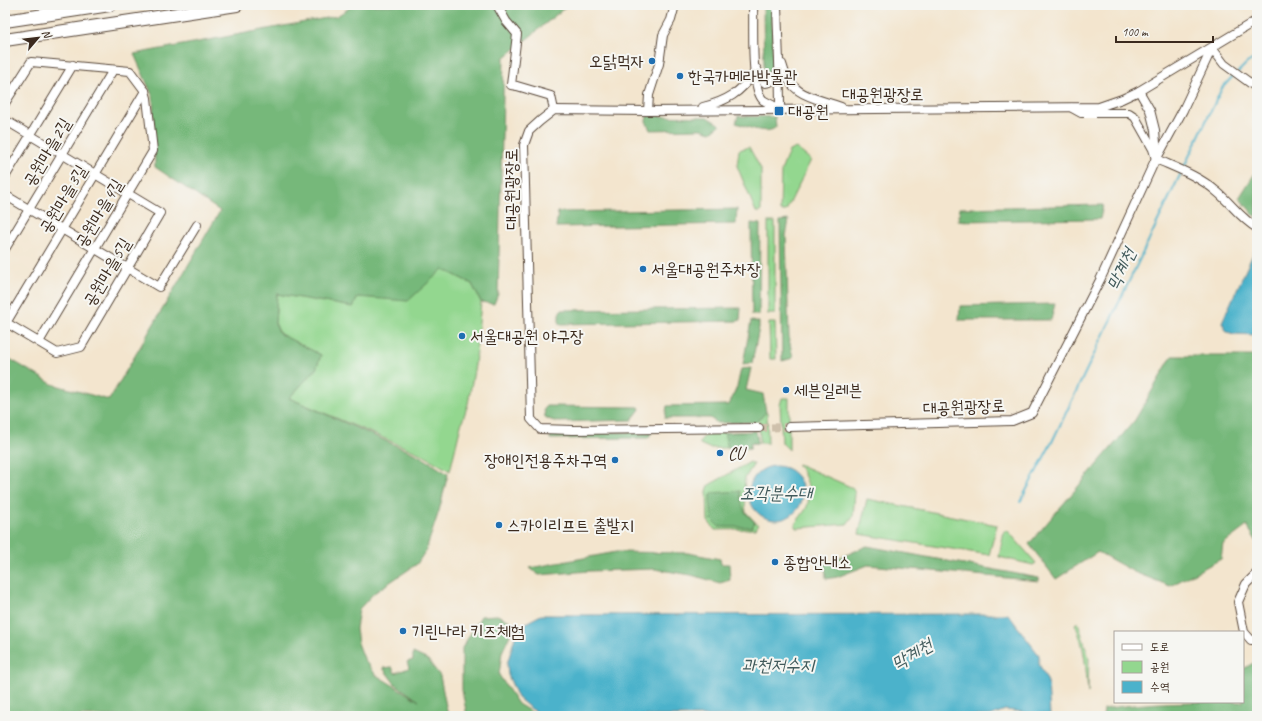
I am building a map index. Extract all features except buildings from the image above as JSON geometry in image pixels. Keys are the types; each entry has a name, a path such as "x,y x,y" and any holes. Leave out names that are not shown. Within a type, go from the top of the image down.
{"highway":[{"path":"5,20 110,5"},
{"path":"8,41 237,5"}],"street":[{"path":"497,5 506,21 517,34 511,85 551,96 554,110"},
{"path":"648,111 649,95 659,64 663,35 671,20 675,5"},
{"path":"754,5 754,59 757,88 763,99 780,110"},
{"path":"777,5 780,110"},
{"path":"1139,90 1257,20"},
{"path":"778,48 784,70 792,86 804,95 846,109"},
{"path":"1212,48 1224,64 1257,88"},
{"path":"1156,158 1183,110 1212,48"},
{"path":"754,59 760,77 765,83 770,82 780,70"},
{"path":"5,103 31,62 130,71 145,91"},
{"path":"5,177 73,65"},
{"name":"공원마을2길","path":"5,249 114,70"},
{"path":"688,110 721,102 734,95 755,72"},
{"name":"대공원광장로","path":"760,428 540,429 531,419 524,145 528,131 554,110 648,111 1070,108 1099,107 1122,99 1139,90 1150,110 1155,130 1156,158 1100,280 1032,413 1012,421 789,427"},
{"name":"공원마을3길","path":"5,323 145,91"},
{"name":"공원마을4길","path":"39,342 153,151 145,91"},
{"path":"1070,108 1081,113 1129,113 1135,117 1153,149 1156,158 1216,190 1237,212 1257,228"},
{"path":"5,120 128,194"},
{"name":"공원마을5길","path":"39,342 57,353 81,347 160,213 128,194"},
{"path":"5,195 159,287 197,225"},
{"path":"5,323 39,342"},
{"path":"1244,631 1238,602 1246,584 1257,573"},
{"path":"1244,632 1251,640 1257,640"}],"green space":[{"path":"354,5 568,5 504,58 498,294 494,304 481,302 472,284 443,269 408,301 358,297 353,307 277,294 275,323 280,334 321,355 316,369 289,398 420,456 448,474 439,511 426,550 417,564 374,593 359,609 356,629 358,643 365,661 376,675 419,701 395,684 383,668 392,667 395,673 409,668 407,662 413,660 413,653 428,660 440,676 448,716 5,716 5,356 52,384 109,400 220,211 155,167 153,97 134,54 337,16"},
{"path":"763,5 772,5 773,73 770,77 766,76 764,72"},
{"path":"647,116 707,117 720,125 711,132 701,129 650,130 646,121"},
{"path":"738,116 775,117 776,127 767,131 751,128 736,123"},
{"path":"749,147 761,169 761,212 756,212 737,166 739,150"},
{"path":"796,148 811,160 786,211 780,211 781,171 789,151"},
{"path":"1257,170 1257,218 1239,198"},
{"path":"1103,205 1100,219 958,221 960,208"},
{"path":"737,209 736,224 556,227 558,212"},
{"path":"789,220 786,236 789,339 793,358 782,361 780,221"},
{"path":"768,222 775,222 775,314 768,314"},
{"path":"751,223 760,224 759,315 752,315"},
{"name":"서울대공원 야구장","path":"443,269 472,284 481,302 475,365 468,404 461,425 450,471 421,454 289,398 316,369 321,355 280,334 275,323 277,294 353,307 358,297 408,300"},
{"path":"1055,304 1051,320 959,320 960,306"},
{"path":"741,308 740,320 738,321 559,324 559,314 561,310"},
{"path":"751,321 759,322 759,328 752,363 743,364"},
{"path":"769,323 775,323 776,359 770,359"},
{"path":"1172,356 1257,356 1257,542 1247,526 1223,544 1221,559 1170,586 1134,572 1098,552 1056,579 1029,544 1135,420"},
{"path":"751,368 746,390 763,394 766,412 757,422 717,423 710,418 665,418 667,406 729,405 737,387 741,369"},
{"path":"782,398 789,398 789,450 782,443 780,405"},
{"path":"547,406 639,407 640,409 632,420 558,422 545,417 544,409"},
{"path":"766,412 768,443 760,443 759,419"},
{"path":"756,431 758,443 751,443 750,448 709,448 700,444 702,439 710,433"},
{"path":"756,431 758,443 751,443 750,448 728,448 724,433"},
{"path":"652,432 648,438 550,439 551,433"},
{"path":"750,462 754,464 745,478 744,493 746,512 758,525 756,529 715,530 708,521 707,491 709,485"},
{"path":"798,464 853,488 855,494 853,516 847,524 797,528 795,524 803,514 809,498 807,482 797,465"},
{"path":"740,491 743,508 747,515 755,522 752,527 719,527 712,520 710,499 712,493"},
{"path":"867,499 997,525 989,555 859,534"},
{"path":"1004,531 1008,531 1036,563 1033,565 999,557"},
{"path":"867,546 1039,578 1039,581 868,565 837,577 826,579 825,562 835,562 839,558"},
{"path":"616,552 688,553 720,559 721,564 729,564 730,580 720,583 691,575 655,569 590,571 539,575 530,568"},
{"path":"497,615 510,621 510,635 502,652 499,675 518,704 538,716 467,716 462,690 462,648 481,616"},
{"path":"1078,622 1089,658 1088,693 1083,649 1075,624"},
{"path":"1257,661 1257,716 1103,716 1104,709 1121,706 1162,703 1244,703 1244,668"}],"water":[{"path":"1254,252 1257,252 1257,335 1234,334 1227,332 1222,322"},
{"name":"조각분수대","path":"776,466 786,468 795,474 801,483 803,493 801,503 795,512 786,518 776,520 766,518 757,512 751,503 749,493 751,483 757,474 766,468"},
{"name":"과천저수지","path":"1008,614 1039,655 1039,664 1048,682 1050,715 1005,710 990,716 544,716 530,708 518,698 508,675 507,664 518,627 541,615"}],"waterway":[{"name":"막계천","path":"1238,72 1247,63 1257,57"},
{"name":"막계천","path":"1183,169 1222,88 1234,75"},
{"name":"막계천","path":"1020,502 1051,444 1181,173"}],"tunnel":[{"path":"759,428 789,427"}],"place":[{"name":"오닭먹자","path":"652,61"},
{"name":"한국카메라박물관","path":"680,76"},
{"name":"대공원","path":"779,111"},
{"name":"서울대공원주차장","path":"643,269"},
{"name":"서울대공원 야구장","path":"462,336"},
{"name":"세븐일레븐","path":"786,390"},
{"name":"CU","path":"720,453"},
{"name":"장애인전용주차구역","path":"615,460"},
{"name":"스카이리프트 출발지","path":"499,525"},
{"name":"종합안내소","path":"775,562"},
{"name":"기린나라 키즈체험","path":"403,631"}]}
